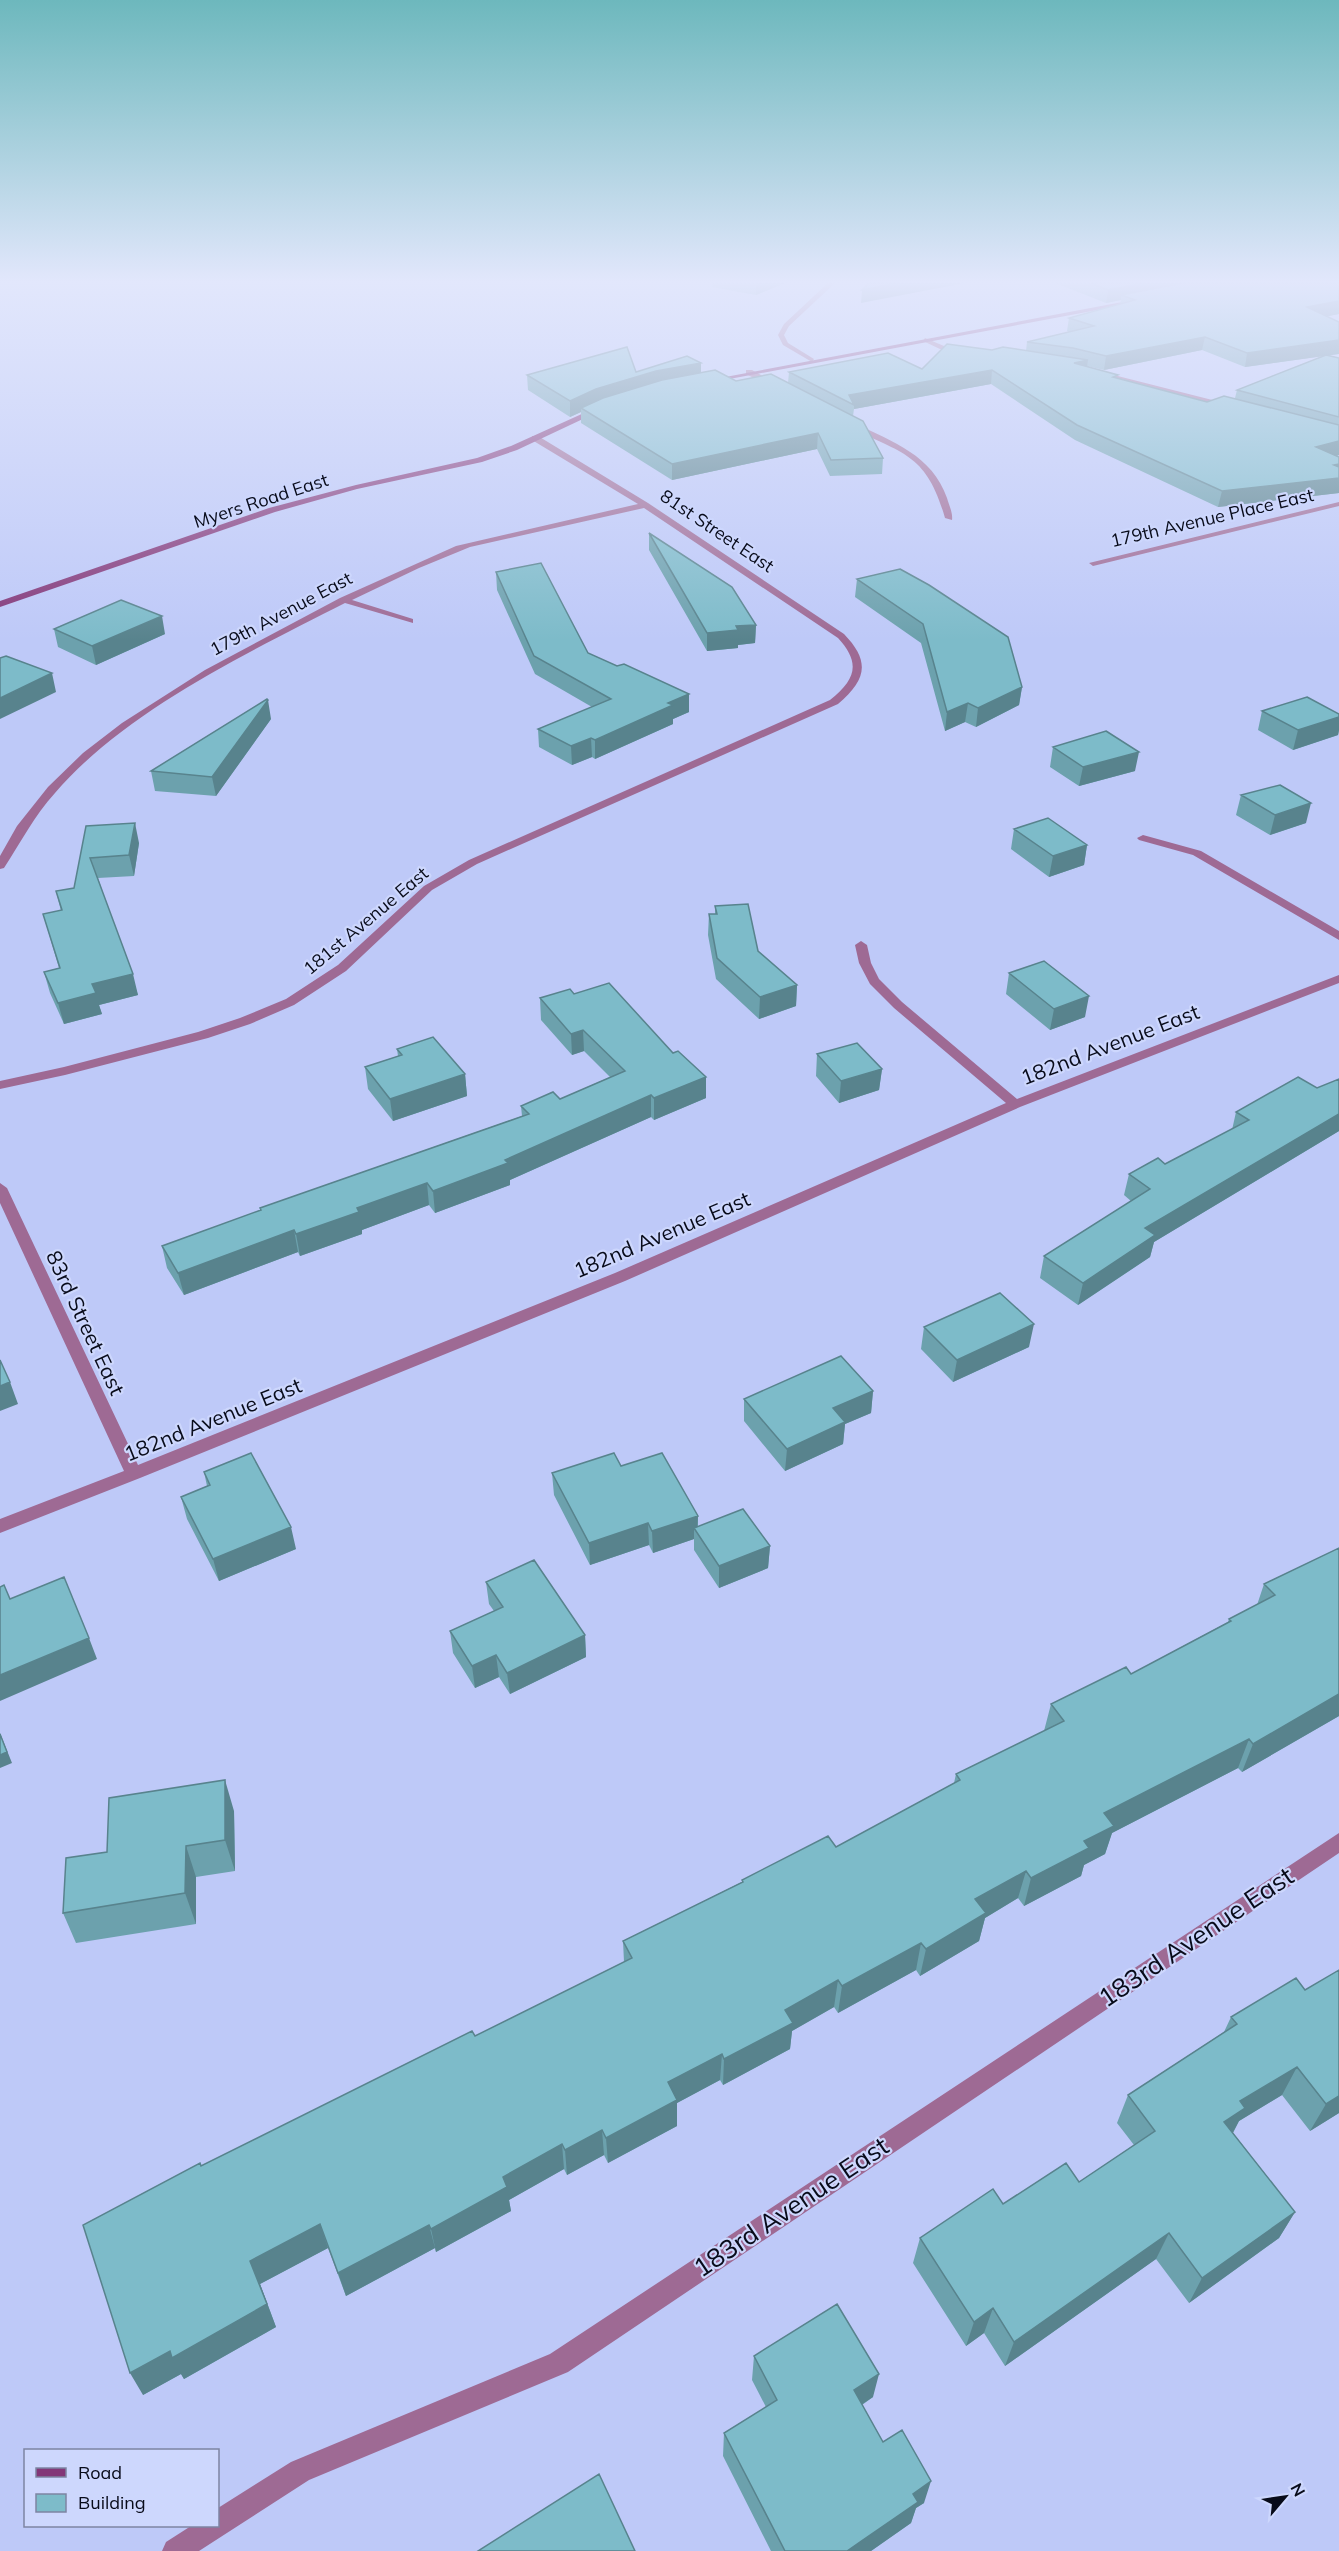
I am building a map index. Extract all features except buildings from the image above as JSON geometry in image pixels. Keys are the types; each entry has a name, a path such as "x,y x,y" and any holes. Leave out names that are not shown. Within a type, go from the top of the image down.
{"street":[{"path":"1211,402 1234,408"},
{"name":"Myers Road East","path":"0,604 272,510 356,487 479,460 609,406"},
{"path":"849,424 910,455 927,468 940,489 949,518"},
{"name":"81st Street East","path":"535,438 645,505 841,636 854,651 859,671"},
{"name":"179th Avenue Place East","path":"1093,563 1339,504"},
{"name":"179th Avenue East","path":"0,866 26,822 51,791 108,737 217,667 368,586 461,548 645,505"},
{"path":"343,600 410,621"},
{"name":"181st Avenue East","path":"0,1084 64,1071 203,1035 245,1021 290,1002 342,968 428,888 492,854 834,702 854,684 859,671"},
{"path":"1143,838 1197,853 1339,936"},
{"path":"861,945 865,963 874,981 898,1005 1016,1104"},
{"name":"182nd Avenue East","path":"0,1526 620,1277 1016,1104 1339,979"},
{"name":"83rd Street East","path":"0,1188 134,1474"},
{"name":"183rd Avenue East","path":"219,2522 300,2471 559,2363 1339,1842"},
{"path":"175,2551 212,2527"}]}
